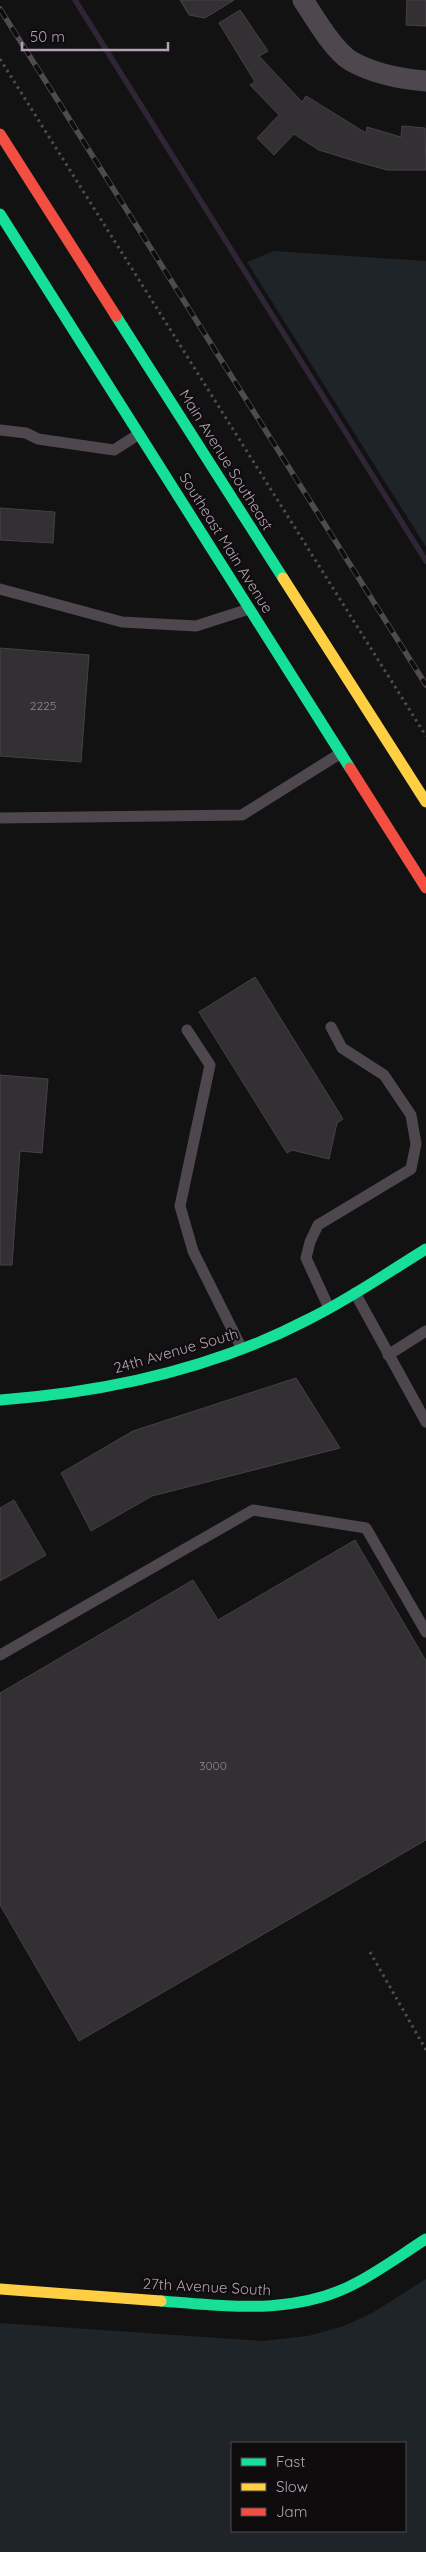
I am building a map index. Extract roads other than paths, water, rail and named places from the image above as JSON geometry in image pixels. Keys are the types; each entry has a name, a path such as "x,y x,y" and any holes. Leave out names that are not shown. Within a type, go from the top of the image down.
{"main road":[{"name":"Main Avenue Southeast","path":"0,134 426,802"},
{"name":"Southeast Main Avenue","path":"0,214 4,230 139,434 426,888"},
{"name":"24th Avenue South","path":"0,1400 32,1398 128,1382 242,1349 293,1328 355,1293 426,1249"},
{"name":"27th Avenue South","path":"0,2289 259,2308 309,2301 356,2282 426,2239"}],"street":[{"path":"303,0 321,28 350,60 396,79 426,81"}],"lane":[{"path":"0,430 26,433 38,439 114,450 139,434"},
{"path":"0,589 122,622 196,626 250,609"},
{"path":"0,818 242,815 341,753"},
{"path":"329,1308 306,1258 310,1242 318,1225 411,1170 416,1144 411,1115 384,1075 342,1048 331,1027"},
{"path":"187,1030 210,1065 180,1206 193,1251 242,1349"},
{"path":"355,1293 426,1422"},
{"path":"388,1355 426,1331"},
{"path":"0,1655 253,1510 366,1528 426,1632"}],"waterway":[{"path":"75,0 426,561"}],"railway":[{"path":"0,9 426,685"}]}
